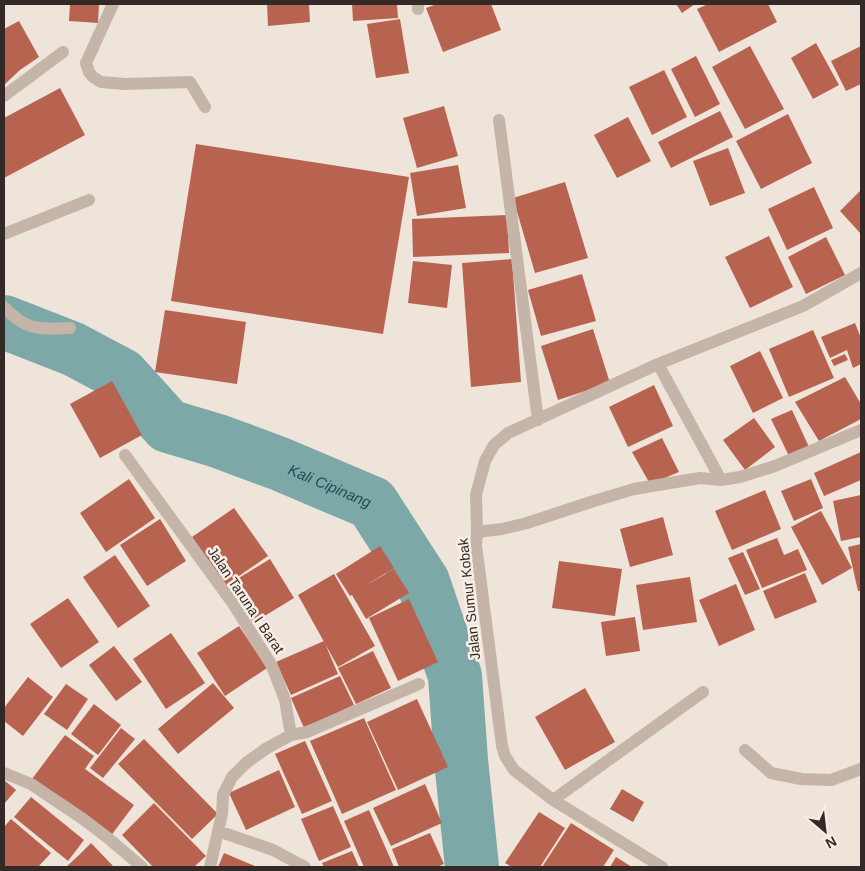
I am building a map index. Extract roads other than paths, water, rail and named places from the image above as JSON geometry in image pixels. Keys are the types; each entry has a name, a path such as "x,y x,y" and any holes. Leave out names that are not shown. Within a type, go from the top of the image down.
{"street":[{"path":"113,4 86,63 93,77 101,82 126,84 190,82 205,107"},
{"path":"4,96 63,52"},
{"path":"499,120 538,420"},
{"path":"4,234 89,200"},
{"name":"Jalan Sumur Kobak","path":"656,866 554,800 514,770 506,756 502,746 476,545 476,495 486,461 494,444 508,434 658,364 802,306 861,273"},
{"path":"4,307 14,318 38,329 70,328"},
{"path":"658,364 721,480"},
{"path":"477,532 527,523 634,489 700,478 721,480 740,477 776,466 861,430"},
{"name":"Jalan Taruna I Barat","path":"125,455 234,605 272,666 285,700 290,735"},
{"path":"210,867 222,814 224,795 232,777 246,763 290,735 307,732 419,684"},
{"path":"554,800 703,692"},
{"path":"745,750 772,773 801,779 831,780 861,769"},
{"path":"4,772 31,784 83,819 142,867"},
{"path":"218,831 273,850 305,867"}],"waterway":[{"name":"Kali Cipinang","path":"4,322 73,349 122,375 168,426 218,441 280,464 372,503 423,582 455,676 472,867"}]}
